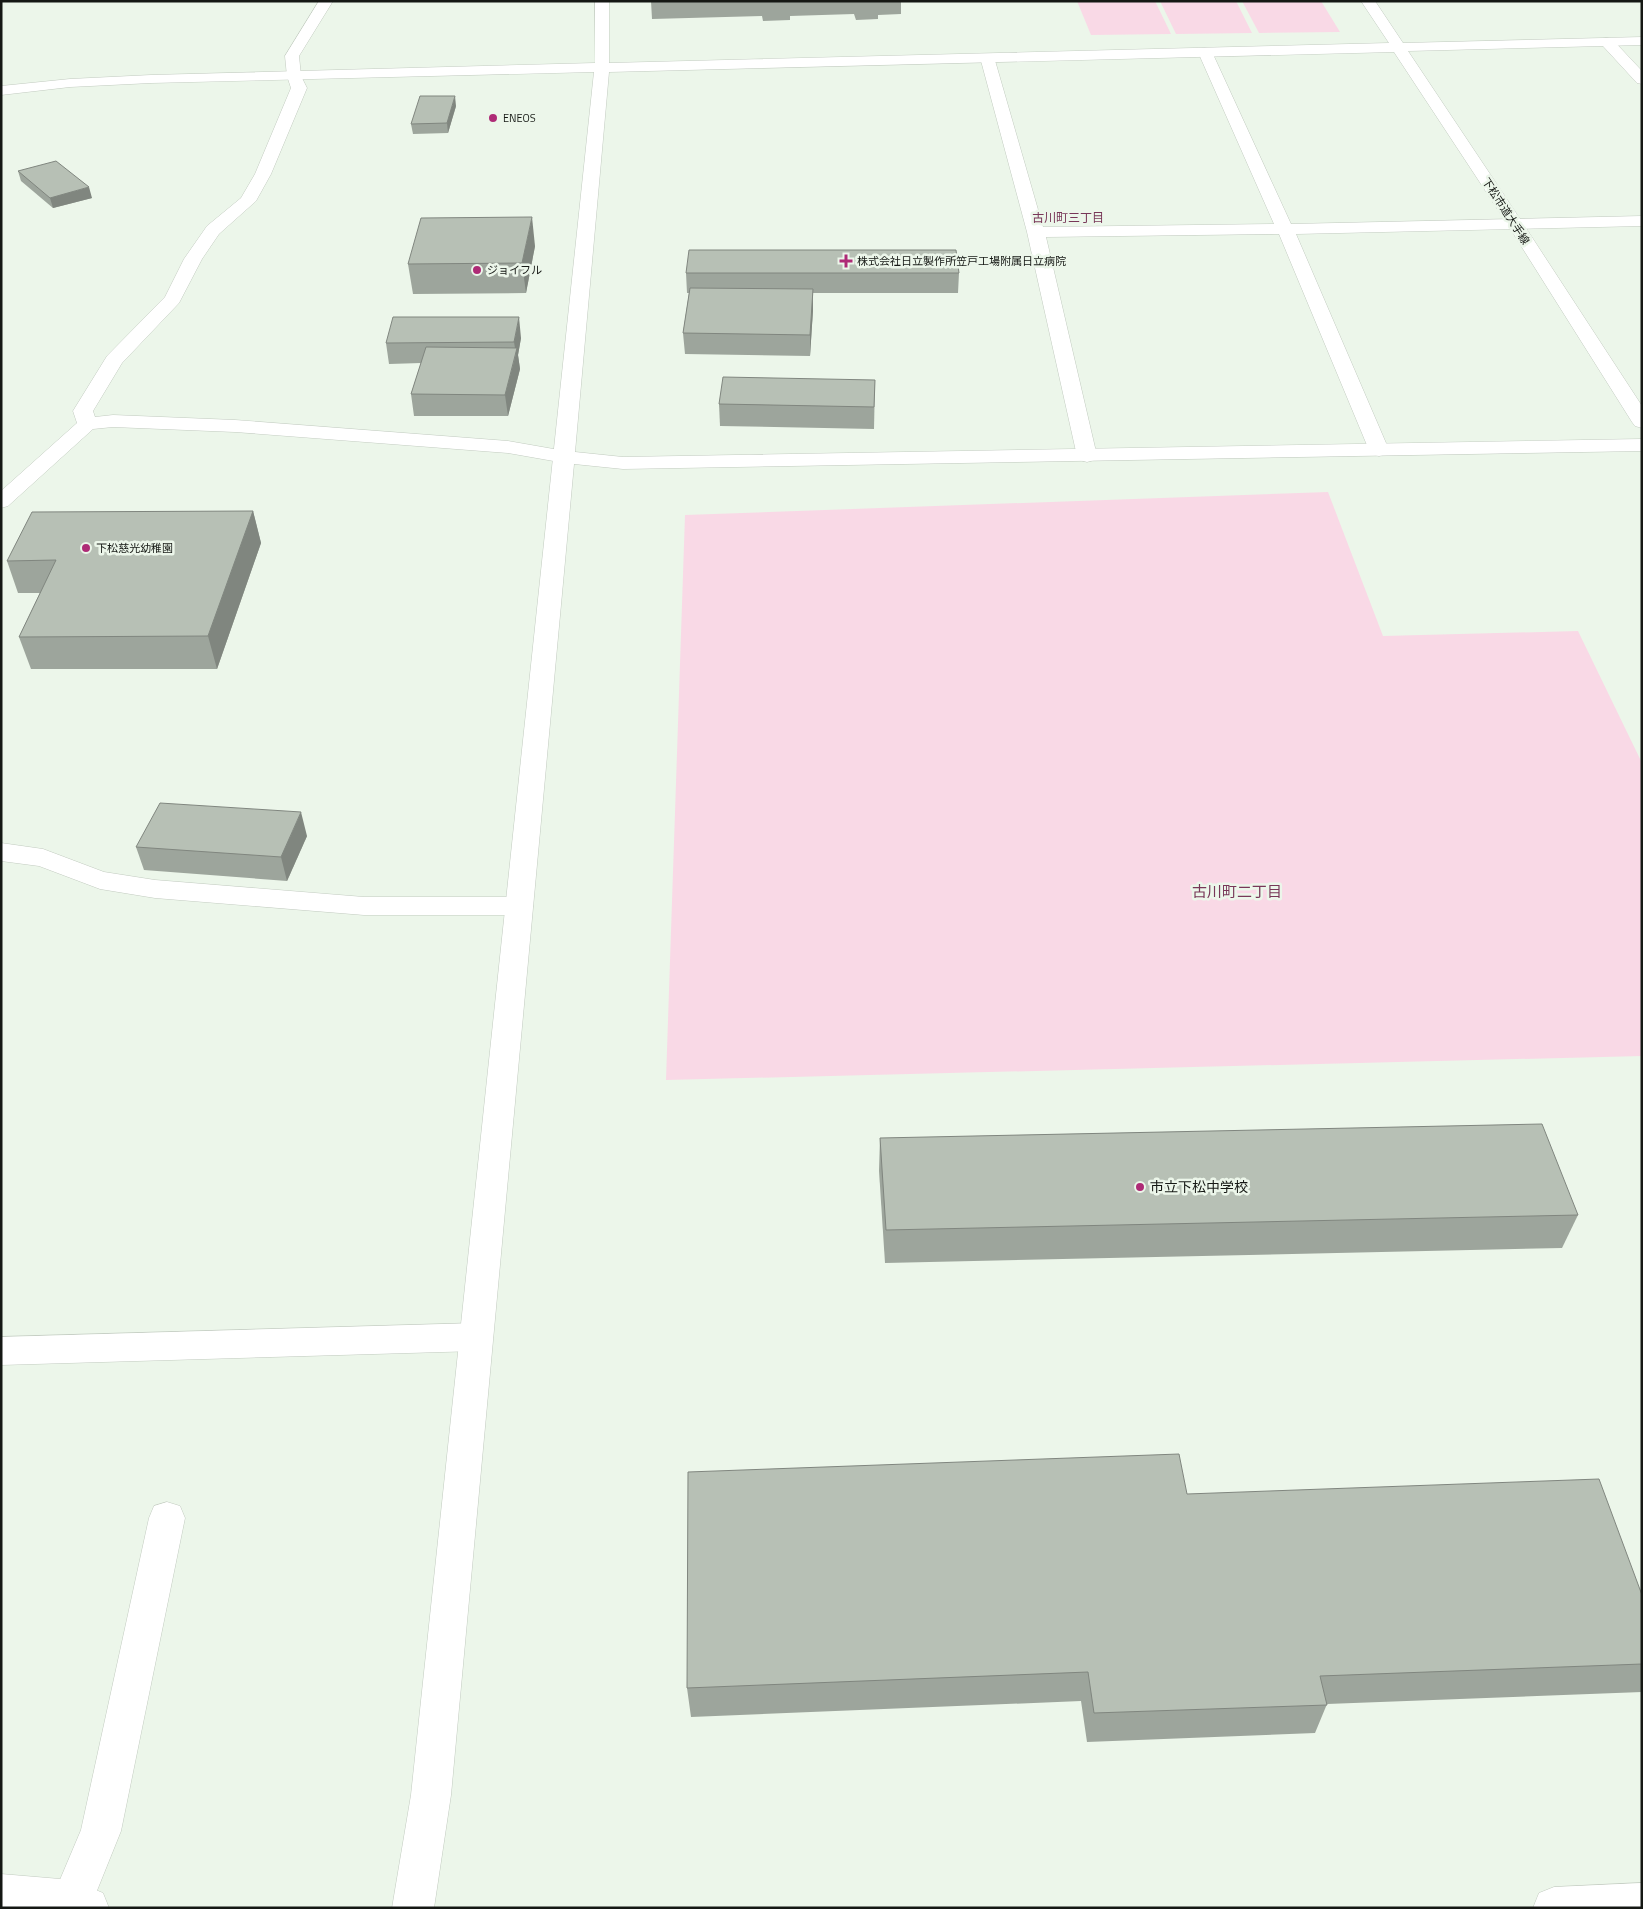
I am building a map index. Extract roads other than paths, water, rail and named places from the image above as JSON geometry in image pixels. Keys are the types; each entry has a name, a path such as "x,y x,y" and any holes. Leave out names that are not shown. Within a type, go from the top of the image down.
{"street":[{"path":"87,424 83,411 114,360 173,300 193,259 213,230 248,201 263,174 299,88 294,76 292,56 326,1"},
{"path":"413,1908 431,1795 520,906 602,68 602,1"},
{"name":"下松市道大手線","path":"1368,1 1514,222 1642,422"},
{"path":"1,91 70,83 294,76 1642,41"},
{"path":"1608,42 1642,80"},
{"path":"1205,52 1285,229 1379,450"},
{"path":"987,57 1036,232 1088,456"},
{"path":"1036,232 1285,229 1514,222 1642,221"},
{"path":"1,502 87,424 112,421 235,426 508,447 564,457 624,463 1642,445"},
{"path":"1,473 27,478"},
{"path":"1,852 43,858 100,880 155,889 364,906 520,906"},
{"path":"1,1351 477,1337"},
{"path":"1,1894 80,1904 102,1831 167,1518"},
{"path":"1554,1908 1642,1904"}],"place":[{"name":"ENEOS","path":"493,118"},
{"name":"株式会社日立製作所笠戸工場附属日立病院","path":"846,261"},
{"name":"ジョイフル","path":"477,270"},
{"name":"下松慈光幼稚園","path":"86,548"},
{"name":"市立下松中学校","path":"1140,1187"}],"district":[{"name":"古川町三丁目","path":"1068,218"},
{"name":"古川町二丁目","path":"1237,892"}]}
